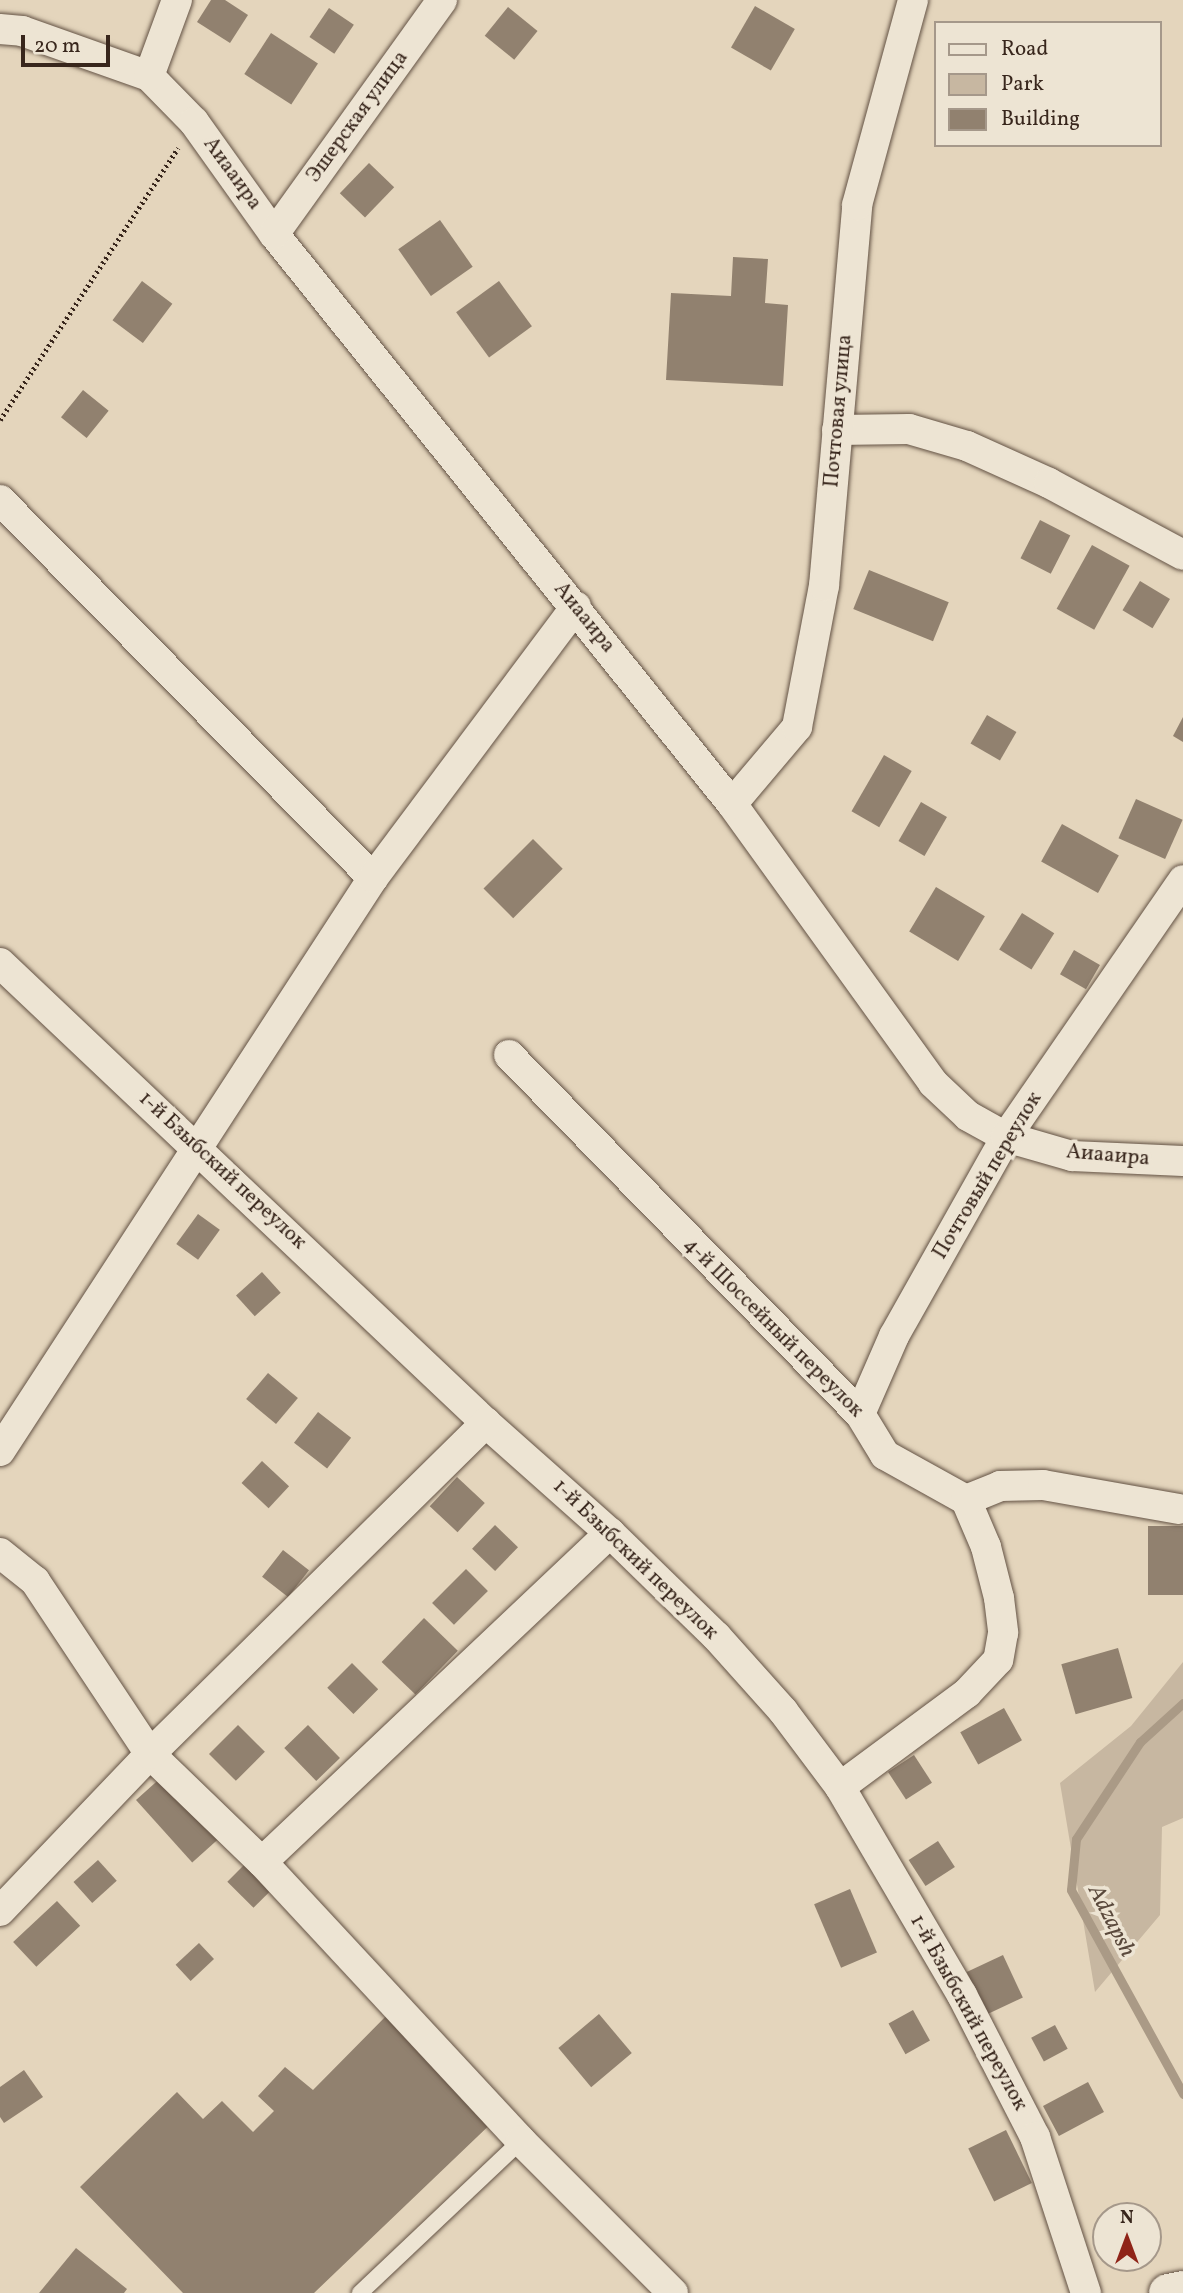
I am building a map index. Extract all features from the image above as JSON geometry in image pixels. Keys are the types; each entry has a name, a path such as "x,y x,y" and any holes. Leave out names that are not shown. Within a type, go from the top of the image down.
{"main road":[{"path":"1168,2293 1183,2290"}],"street":[{"path":"149,76 177,0"},
{"name":"Эшерская улица","path":"274,233 442,0"},
{"name":"Почтовая улица","path":"732,804 797,727 824,586 857,205 913,0"},
{"name":"Аиааира","path":"0,29 22,31 149,76 194,122 274,233 732,804 933,1083 968,1116 1006,1137 1072,1156 1183,1161"},
{"path":"837,430 909,429 967,446 1049,483 1183,555"},
{"path":"0,500 373,878"},
{"path":"0,1451 195,1145 373,878 576,607"},
{"name":"Почтовый переулок","path":"860,1413 894,1336 1006,1137 1183,880"},
{"name":"1-й Бзыбский переулок","path":"0,963 486,1423 610,1533 716,1636 783,1711 840,1787 962,1995 1035,2137 1086,2293"},
{"name":"4-й Шоссейный переулок","path":"509,1055 860,1413 885,1455 965,1500"},
{"path":"0,1911 150,1754 486,1423"},
{"path":"840,1787 967,1693 998,1660 1003,1633 999,1598 986,1547 965,1500 999,1486 1043,1485 1179,1510"},
{"path":"262,1862 610,1533"},
{"path":"0,1553 35,1581 150,1754 262,1862 521,2141 673,2293"}],"lane":[{"path":"360,2293 521,2141"}],"path":[{"path":"0,419 194,122"}],"green space":[{"path":"1183,1662 1183,1818 1162,1827 1160,1915 1095,1992 1060,1783 1131,1726"}],"building":[{"path":"211,0 225,0 248,15 230,43 197,22"},
{"path":"755,6 795,29 771,71 731,48"},
{"path":"508,7 538,31 514,60 485,36"},
{"path":"329,8 354,25 334,54 309,37"},
{"path":"271,33 318,63 291,105 244,74"},
{"path":"369,163 394,187 365,218 340,193"},
{"path":"440,220 473,267 431,296 398,249"},
{"path":"733,257 768,259 765,303 788,305 783,386 666,380 671,293 731,296"},
{"path":"142,281 172,304 143,343 113,320"},
{"path":"499,281 532,326 489,357 456,312"},
{"path":"83,390 109,411 87,438 61,417"},
{"path":"1040,520 1070,535 1051,574 1020,558"},
{"path":"1092,545 1130,566 1094,630 1057,609"},
{"path":"869,570 949,602 933,641 853,609"},
{"path":"1140,581 1170,599 1152,628 1122,610"},
{"path":"987,715 1016,732 1000,761 970,744"},
{"path":"1183,717 1183,742 1173,736"},
{"path":"884,755 912,771 879,827 852,811"},
{"path":"1136,799 1183,820 1165,859 1119,838"},
{"path":"921,802 947,817 924,856 898,841"},
{"path":"1062,824 1119,856 1098,893 1041,862"},
{"path":"533,839 563,869 513,918 484,888"},
{"path":"936,887 985,916 958,961 909,932"},
{"path":"1022,913 1054,933 1031,970 999,949"},
{"path":"1074,950 1100,965 1086,989 1060,974"},
{"path":"198,1214 220,1230 198,1260 176,1244"},
{"path":"262,1272 281,1293 255,1316 236,1295"},
{"path":"268,1373 298,1398 276,1424 246,1399"},
{"path":"318,1412 351,1438 327,1469 294,1443"},
{"path":"262,1461 289,1486 269,1508 242,1483"},
{"path":"457,1477 485,1503 458,1532 430,1506"},
{"path":"495,1525 518,1547 495,1571 472,1549"},
{"path":"1148,1526 1183,1526 1183,1595 1148,1595"},
{"path":"283,1550 309,1570 288,1597 262,1577"},
{"path":"466,1569 488,1591 454,1625 432,1603"},
{"path":"424,1618 458,1651 415,1695 382,1662"},
{"path":"1118,1648 1132,1698 1076,1714 1061,1664"},
{"path":"352,1663 378,1689 353,1714 327,1688"},
{"path":"1004,1708 1022,1740 978,1765 960,1732"},
{"path":"238,1725 265,1752 236,1781 209,1754"},
{"path":"308,1725 340,1758 316,1781 284,1748"},
{"path":"914,1755 932,1783 906,1800 888,1772"},
{"path":"165,1774 221,1836 192,1863 136,1800"},
{"path":"938,1841 955,1867 926,1886 909,1860"},
{"path":"98,1860 117,1881 92,1903 73,1882"},
{"path":"245,1864 271,1890 253,1908 227,1882"},
{"path":"850,1889 877,1953 841,1968 814,1904"},
{"path":"57,1901 80,1926 36,1967 13,1942"},
{"path":"199,1943 214,1959 191,1981 176,1965"},
{"path":"1003,1955 1023,1998 987,2015 967,1972"},
{"path":"392,2010 500,2115 314,2293 183,2293 80,2187 177,2092 203,2119 222,2101 253,2132 274,2111 258,2096 285,2067 313,2090"},
{"path":"913,2010 930,2041 905,2054 889,2024"},
{"path":"599,2014 632,2053 591,2087 558,2048"},
{"path":"1055,2025 1068,2049 1044,2062 1031,2038"},
{"path":"24,2070 43,2097 4,2123 0,2117 0,2087"},
{"path":"1088,2082 1104,2112 1059,2136 1043,2106"},
{"path":"1006,2130 1032,2183 994,2201 968,2148"},
{"path":"76,2248 127,2289 124,2293 39,2293"}],"waterway":[{"name":"Adzapsh","path":"1183,1703 1140,1742 1076,1839 1071,1890 1183,2094"}]}
